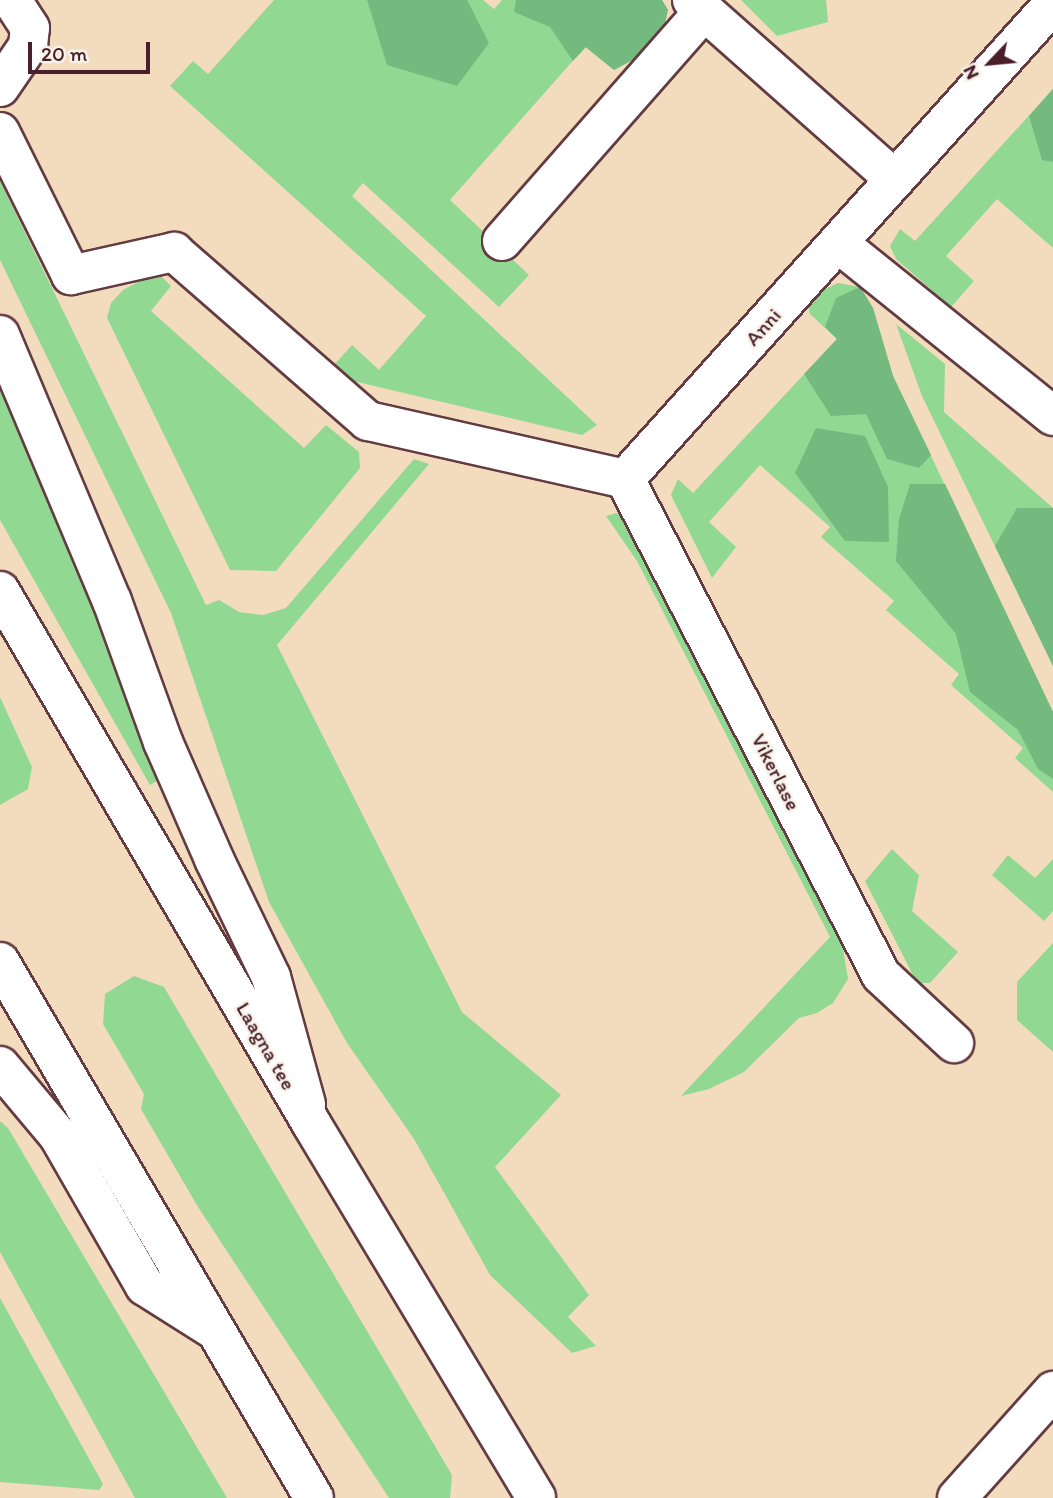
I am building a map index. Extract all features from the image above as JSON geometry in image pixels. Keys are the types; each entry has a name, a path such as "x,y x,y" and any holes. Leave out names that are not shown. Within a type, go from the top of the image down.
{"street":[{"path":"0,87 28,46 30,28 12,0"},
{"name":"Anni","path":"625,479 1053,4"},
{"path":"502,241 698,5 894,178"},
{"path":"0,132 71,275 174,252 368,421 625,479"},
{"path":"838,243 1053,416"},
{"path":"0,335 112,601 168,753 214,859 271,977 312,1123"},
{"name":"Vikerlase","path":"625,479 881,975 954,1044"},
{"name":"Laagna tee","path":"0,591 536,1498"},
{"path":"0,962 314,1498"},
{"path":"0,1066 58,1135 145,1286 214,1329"},
{"path":"957,1498 1053,1391"}],"green space":[{"path":"274,0 483,0 494,9 502,0 662,0 668,10 636,58 614,70 585,47 450,200 529,275 499,307 363,183 352,196 597,425 582,435 349,380 334,365 352,345 379,370 426,316 170,86 193,61 208,74"},
{"path":"367,0 467,0 489,43 457,86 387,65"},
{"path":"516,0 662,0 668,10 664,28 636,58 614,70 586,47 573,61 550,27 514,12"},
{"path":"741,0 826,0 828,22 777,36"},
{"path":"1053,89 1053,248 997,199 946,256 974,281 951,307 896,259 890,246 900,229 915,241"},
{"path":"1053,89 1053,162 1042,160 1029,116"},
{"path":"0,181 206,605 219,600 239,612 263,615 286,608 414,459 429,464 277,645 462,1012 561,1095 495,1167 589,1295 568,1317 596,1346 572,1353 490,1275 414,1139 347,1043 269,902 171,613 0,260"},
{"path":"157,272 171,286 151,311 304,448 326,425 359,452 360,468 276,571 230,570 107,318 111,303 123,290"},
{"path":"838,283 860,287 873,308 893,376 1053,712 1053,792 1015,758 1023,748 951,685 959,674 886,610 894,601 821,537 830,527 760,465 709,522 736,547 712,578 671,495 678,479 693,493 837,339 810,314 808,305 819,292"},
{"path":"860,287 873,308 893,376 931,455 919,468 887,459 866,414 831,416 804,374 837,339 825,327 836,298"},
{"path":"896,324 945,364 944,412 1053,508 1053,666 922,396"},
{"path":"0,379 39,465 160,779 150,785 0,520"},
{"path":"816,428 865,436 888,487 889,542 845,541 795,473"},
{"path":"910,484 945,484 1053,712 1053,779 1038,769 1018,730 970,692 956,634 896,561 899,519"},
{"path":"1017,508 1053,508 1053,666 995,546"},
{"path":"617,513 626,520 842,943 848,979 833,1003 817,1013 799,1018 744,1072 709,1089 681,1096 830,937 637,561 606,516"},
{"path":"0,697 32,767 28,789 0,805"},
{"path":"892,849 919,875 912,911 958,952 930,983 917,983 865,881"},
{"path":"1008,855 1035,878 1053,859 1053,911 1044,921 992,875"},
{"path":"1053,943 1053,1052 1017,1020 1017,982"},
{"path":"134,976 164,987 452,1475 450,1498 389,1498 198,1207 141,1109 144,1094 103,1024 105,994"},
{"path":"0,1121 8,1128 227,1498 135,1498 0,1252"},
{"path":"0,1298 103,1484 99,1490 0,1482"}]}
